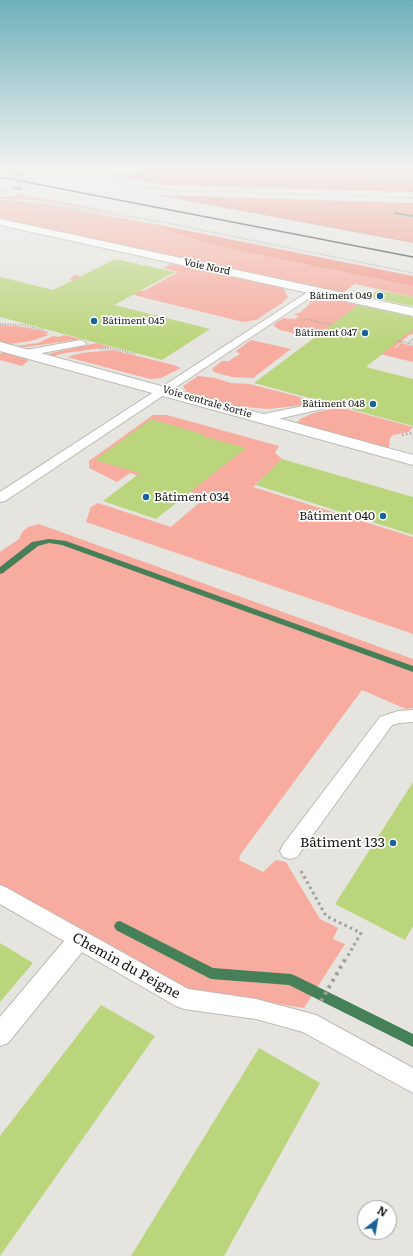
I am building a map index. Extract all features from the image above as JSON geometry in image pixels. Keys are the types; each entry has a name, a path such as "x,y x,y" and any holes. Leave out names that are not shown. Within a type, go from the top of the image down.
{"street":[{"name":"Voie Nord","path":"12,225 413,312"},
{"name":"Voie centrale Sortie","path":"0,346 165,390 413,460"}],"lane":[{"path":"0,498 314,291"},
{"path":"26,353 81,343"},
{"path":"264,418 318,407"},
{"path":"290,851 386,721 398,716 413,716"},
{"name":"Chemin du Peigne","path":"0,894 184,999 256,1009 308,1023 413,1081"},
{"path":"0,1035 79,939"}],"path":[{"path":"175,225 413,273"},
{"path":"322,225 413,242"},
{"path":"0,324 24,325 49,331"},
{"path":"408,343 413,339"},
{"path":"398,341 413,344"},
{"path":"290,851 326,916 360,933 319,1003"}],"shaded area":[{"path":"26,225 157,225 160,227 239,251 413,286 413,297 355,284 343,293"},
{"path":"159,225 413,276 413,286 239,251 194,239 160,227"},
{"path":"315,225 413,225 413,243"},
{"path":"171,264 278,286 284,289 288,297 282,303 256,320 243,322 69,279 75,275 144,291 178,272 163,268"},
{"path":"323,299 338,300 370,307 371,310 413,319 413,334 409,335 394,348 401,343 413,346 413,362 280,330 274,326 274,324 283,318 295,319 299,316 293,314 299,313 310,304 308,302"},
{"path":"0,325 18,326 40,330 49,332 45,334 49,335 31,341 9,344 0,341"},
{"path":"64,335 81,339 26,347 16,346 38,343 53,336 58,337"},
{"path":"251,340 291,349 253,378 232,377 214,372 212,369 222,361 229,361 240,354 236,351"},
{"path":"97,343 110,347 65,353 54,356 49,355 51,353"},
{"path":"113,350 181,368 161,378 150,379 67,357 81,353"},
{"path":"3,352 29,360 22,366 0,360 0,354"},
{"path":"198,376 215,378 231,383 250,384 311,400 311,404 269,409 232,406 187,393 183,386"},
{"path":"339,407 413,427 409,432 393,435 390,438 389,449 297,422 314,413"},
{"path":"153,415 167,415 279,446 275,453 283,460 253,487 413,537 413,634 86,522 91,507 98,503 171,527 200,502 197,494 130,473 117,482 89,468 89,461"},
{"path":"39,524 413,659 413,708 406,709 362,690 240,855 239,860 263,872 276,860 286,862 320,919 338,928 333,939 345,944 304,1008 182,989 0,886 0,552 19,539 22,532 28,527"}],"building":[{"name":"Bâtiment 045","path":"115,259 175,272 114,305 210,329 162,360 0,317 0,277 53,290"},
{"path":"378,290 413,297 413,306 369,297"},
{"name":"Bâtiment 048","path":"358,305 413,317 413,329 366,367 413,379 413,426 254,383"},
{"path":"151,419 246,448 156,519 103,501 140,473 95,460"},
{"name":"Bâtiment 040","path":"282,459 413,497 413,535 256,485"},
{"name":"Bâtiment 133","path":"413,782 413,926 405,940 335,904"},
{"path":"0,943 33,963 0,1002"},
{"path":"101,1005 155,1036 0,1256 0,1136"},
{"path":"259,1048 320,1083 224,1256 131,1256"}],"waterway":[{"path":"0,571 35,544 49,541 63,543 413,669"},
{"path":"120,926 211,973 291,980 413,1041"}],"railway":[{"path":"246,225 413,257"}],"place":[{"name":"Bâtiment 049","path":"380,296"},
{"name":"Bâtiment 045","path":"94,321"},
{"name":"Bâtiment 047","path":"365,333"},
{"name":"Bâtiment 048","path":"373,404"},
{"name":"Bâtiment 034","path":"146,497"},
{"name":"Bâtiment 040","path":"383,516"},
{"name":"Bâtiment 133","path":"393,843"}]}
